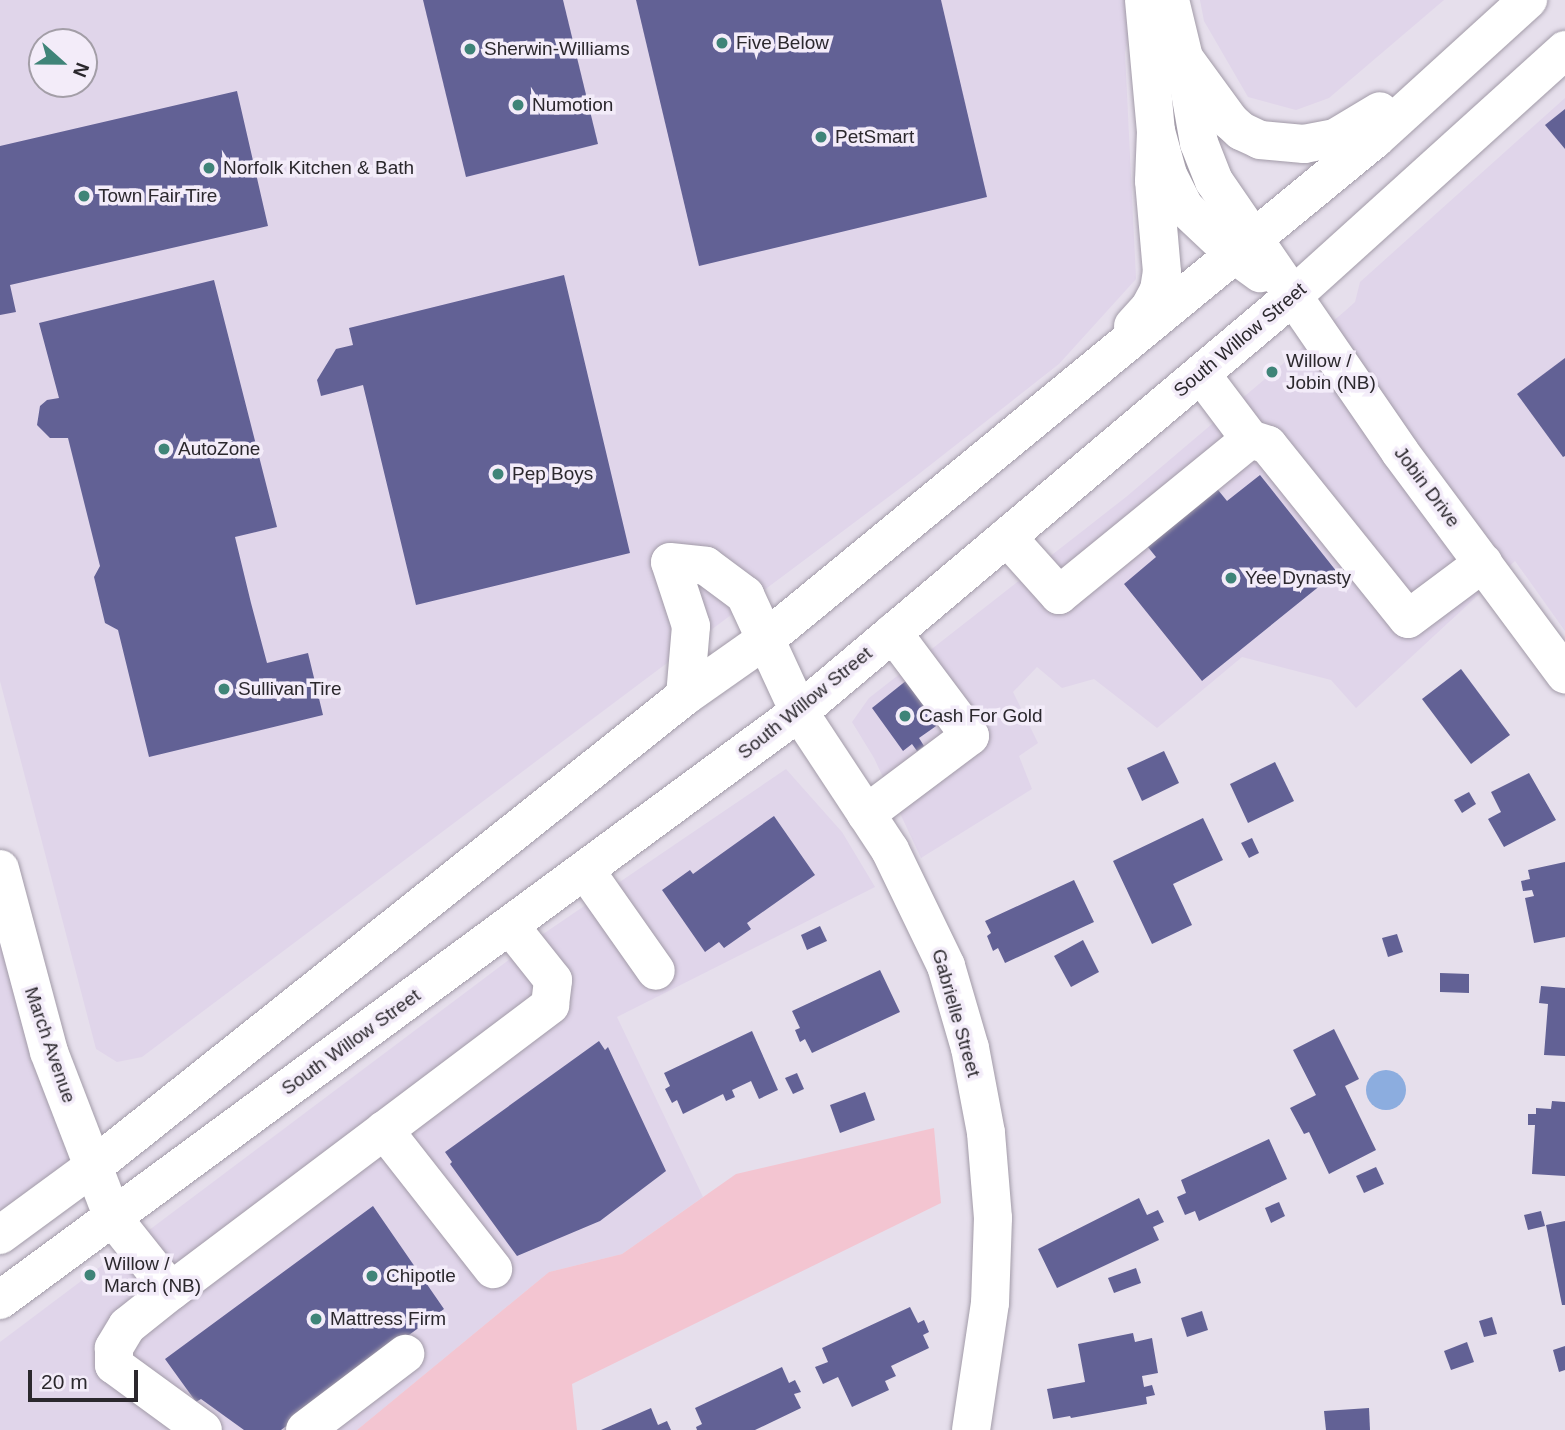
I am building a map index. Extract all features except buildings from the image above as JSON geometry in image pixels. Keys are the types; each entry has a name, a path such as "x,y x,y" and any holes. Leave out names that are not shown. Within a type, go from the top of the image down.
{"main road":[{"path":"1088,376 1150,307 1159,290 1162,272 1154,181 1156,131 1144,0"},
{"path":"1170,0 1184,58 1199,143 1245,247"},
{"path":"0,1235 94,1167 685,696 766,639 1375,139 1528,0"},
{"path":"1184,58 1211,97 1241,131 1260,140 1304,144 1335,138 1361,124 1491,34"},
{"name":"South Willow Street","path":"0,1300 799,712 1293,296 1565,50"},
{"path":"1156,131 1168,175 1184,207 1245,247"},
{"name":"Jobin Drive","path":"1245,247 1293,296 1400,452 1565,674"},
{"path":"1201,374 1250,439 1268,444 1408,619 1483,563"},
{"path":"1007,537 1059,595 1250,439"},
{"name":"Gabrielle Street","path":"685,696 691,626 670,562 706,566 745,595 799,712 890,850 946,966 970,1048 986,1133 993,1218 990,1303 971,1430"},
{"path":"866,814 970,736 893,633"},
{"name":"March Avenue","path":"0,869 49,1052 113,1218 171,1291"},
{"path":"585,870 656,971"},
{"path":"203,1430 114,1365 114,1348 127,1326 550,1005 553,980 510,926"},
{"path":"384,1130 493,1269"},
{"path":"305,1430 405,1354"}],"shaded area":[{"path":"0,0 1125,0 1131,23 1125,53 1136,279 1059,364 915,477 142,1057 117,1062 96,1049 0,681"},
{"path":"1200,0 1444,0 1329,98 1296,110 1248,97 1204,21"},
{"path":"1565,98 1565,631 1515,561 1356,708 1331,680 1242,657 1157,728 1094,679 1062,688 1037,667 1013,692 1038,743 1019,756 1032,789 921,858 874,758 852,722 869,698 1126,497 1345,311 1355,302 1360,282"},
{"path":"786,769 842,832 875,887 617,1017 703,1197 622,1254 549,1272 357,1430 0,1430 0,1342 546,932"},
{"path":"0,869 94,1166 0,1235"},
{"path":"934,1128 941,1203 572,1384 577,1430 357,1430 549,1272 622,1254 736,1174"}],"water":[{"path":"1386,1070 1394,1071 1400,1076 1405,1082 1405,1098 1400,1104 1394,1109 1386,1110 1378,1109 1372,1104 1367,1098 1366,1090 1367,1082 1372,1076 1378,1071"}],"place":[{"name":"Five Below","path":"722,43"},
{"name":"Sherwin-Williams","path":"470,49"},
{"name":"Numotion","path":"518,105"},
{"name":"PetSmart","path":"821,137"},
{"name":"Norfolk Kitchen & Bath","path":"209,168"},
{"name":"Town Fair Tire","path":"84,196"},
{"name":"Willow / Jobin (NB)","path":"1272,372"},
{"name":"AutoZone","path":"164,449"},
{"name":"Pep Boys","path":"498,474"},
{"name":"Yee Dynasty","path":"1231,578"},
{"name":"Sullivan Tire","path":"224,689"},
{"name":"Cash For Gold","path":"905,716"},
{"name":"Willow / March (NB)","path":"90,1275"},
{"name":"Chipotle","path":"372,1276"},
{"name":"Mattress Firm","path":"316,1319"}]}
